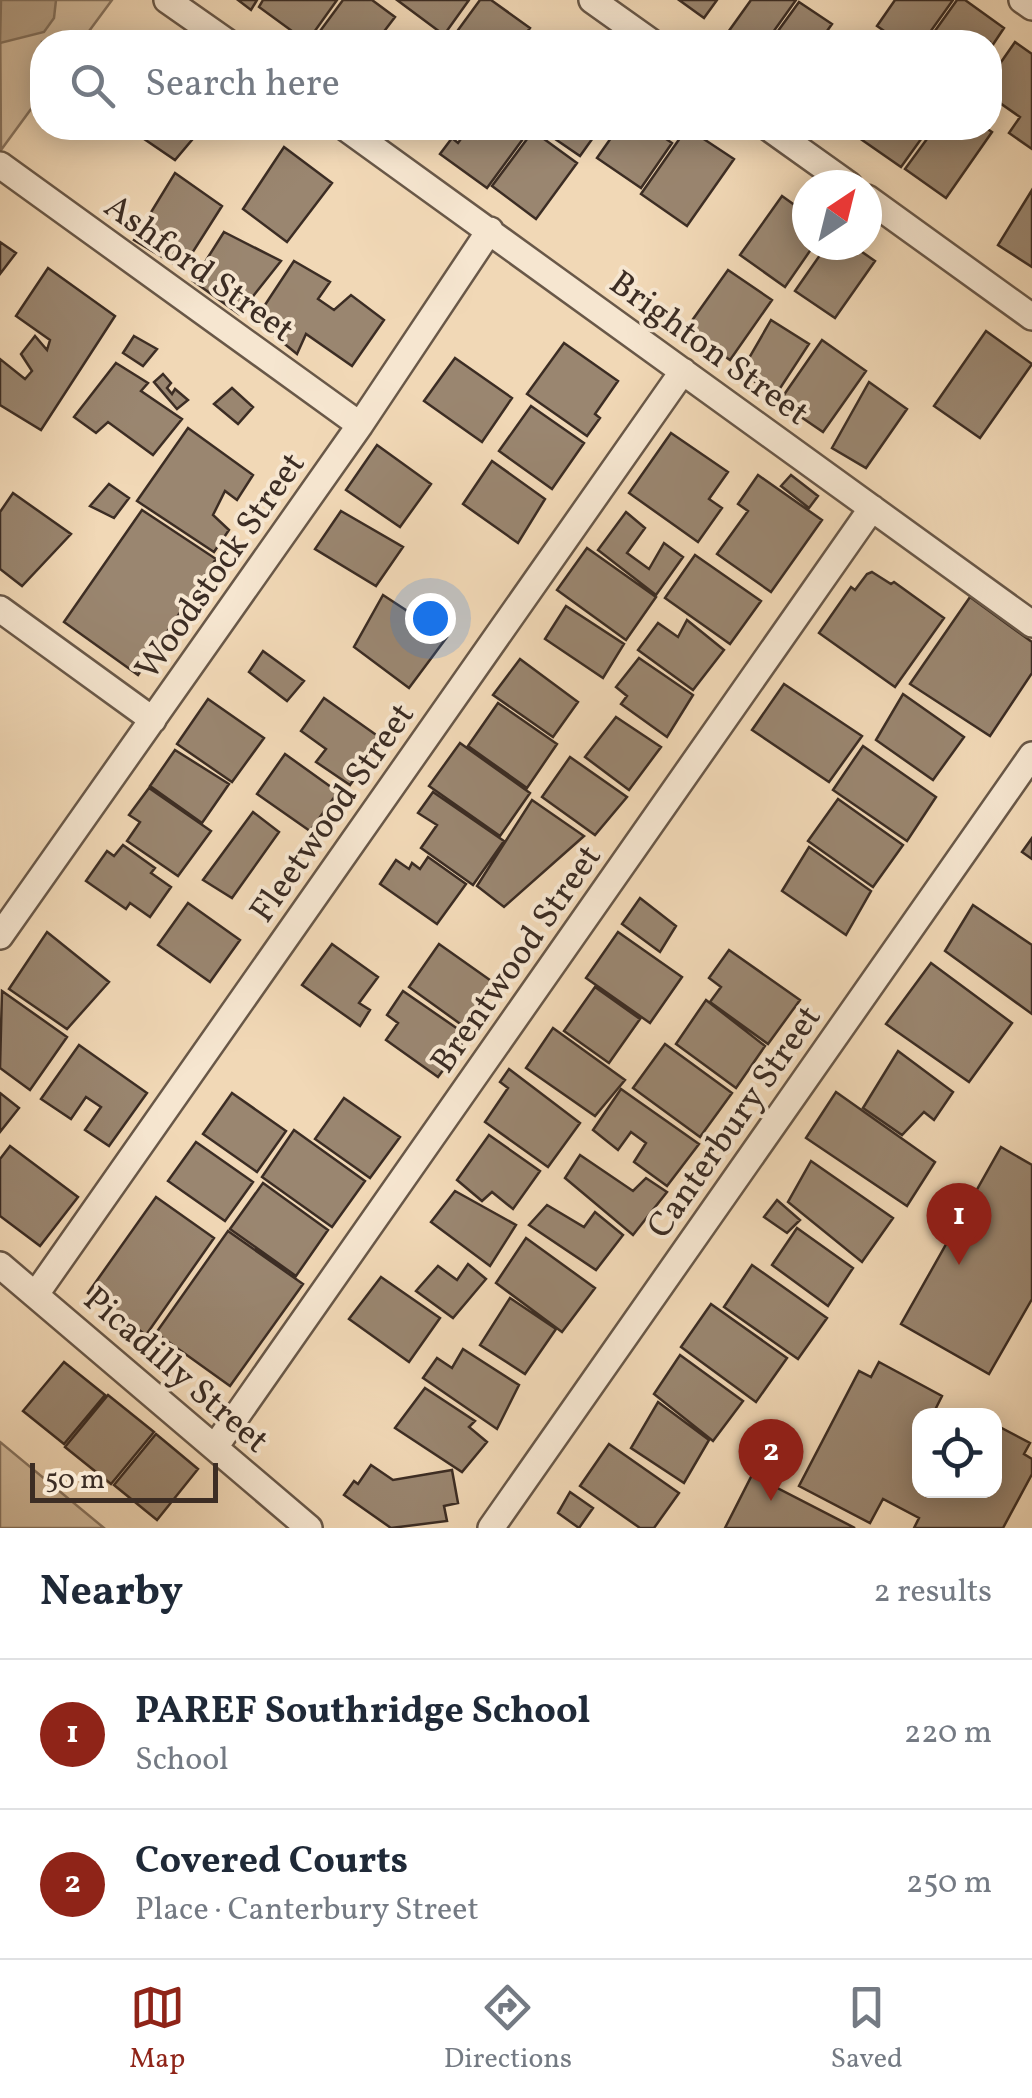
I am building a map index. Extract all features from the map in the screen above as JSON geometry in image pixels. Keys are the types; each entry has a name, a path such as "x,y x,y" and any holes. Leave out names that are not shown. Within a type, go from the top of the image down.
{"street":[{"path":"167,0 210,30"},
{"path":"592,0 634,30"},
{"name":"Brighton Street","path":"363,140 1032,624"},
{"path":"786,140 828,170"},
{"name":"Ashford Street","path":"0,165 360,425"},
{"path":"882,209 1032,317"},
{"name":"Woodstock Street","path":"5,919 153,720 360,425 490,230"},
{"name":"Fleetwood Street","path":"36,1294 683,371"},
{"name":"Brentwood Street","path":"215,1447 872,508"},
{"path":"0,608 153,720"},
{"name":"Canterbury Street","path":"491,1528 1032,755"},
{"name":"Picadilly Street","path":"0,1265 309,1528"}],"shaded area":[{"path":"0,0 112,0 90,30 30,30 30,110 1,150"},
{"path":"1,0 56,0 54,18 45,30 30,30 30,36 0,43"},
{"path":"0,1442 104,1528 0,1528"}],"building":[{"path":"238,0 257,0 251,10"},
{"path":"263,0 337,0 316,30 291,30 259,7"},
{"path":"343,0 372,0 395,17 385,30 321,30"},
{"path":"397,0 469,0 448,30 437,30"},
{"path":"480,0 491,0 530,28 529,30 458,30"},
{"path":"679,0 717,0 704,18"},
{"path":"751,0 796,0 775,30 730,30"},
{"path":"895,0 953,0 932,30 883,30 877,26"},
{"path":"957,0 965,0 1004,28 1002,31 936,30"},
{"path":"799,2 832,24 828,30 779,30"},
{"path":"1015,42 1032,54 1032,149 1009,133 1020,117 1002,104 1002,61"},
{"path":"146,140 192,140 175,160"},
{"path":"450,140 522,140 487,188 440,154"},
{"path":"526,140 545,140 577,163 536,219 492,186"},
{"path":"557,140 591,140 580,156"},
{"path":"610,140 672,143 641,188 597,158"},
{"path":"679,140 705,140 734,159 687,226 641,194"},
{"path":"862,140 920,140 901,167"},
{"path":"926,140 986,140 946,198 905,169"},
{"path":"284,147 332,183 287,242 243,209"},
{"path":"175,173 222,206 182,269 134,240"},
{"path":"1032,190 1032,267 998,245"},
{"path":"782,196 792,203 792,260 804,260 785,287 740,255"},
{"path":"224,232 281,261 239,314 193,281"},
{"path":"0,242 16,253 0,274"},
{"path":"817,260 875,261 835,318 795,291"},
{"path":"294,261 330,282 318,299 334,310 351,295 384,320 352,366 306,334 297,354 255,320"},
{"path":"48,268 115,316 41,430 0,405 0,359 25,379 32,371 21,354 35,336 47,350 50,340 16,316"},
{"path":"728,270 772,300 730,360 686,329"},
{"path":"771,320 809,344 775,396 741,372"},
{"path":"986,331 1032,364 980,438 934,406"},
{"path":"134,336 157,349 143,366 123,353"},
{"path":"822,340 866,371 823,432 779,402"},
{"path":"564,343 618,381 595,414 600,418 587,436 527,394"},
{"path":"455,358 512,398 482,442 424,401"},
{"path":"116,363 148,383 141,391 182,419 153,455 108,422 96,433 74,417"},
{"path":"163,374 171,383 167,388 172,394 175,389 188,400 177,409 154,382"},
{"path":"869,382 907,409 866,468 832,448"},
{"path":"232,388 253,407 238,424 214,404"},
{"path":"531,406 584,443 552,489 499,451"},
{"path":"188,428 253,475 237,500 225,491 213,515 229,530 214,552 137,501"},
{"path":"671,433 728,472 709,499 722,508 698,542 629,493"},
{"path":"377,445 431,484 400,527 346,490"},
{"path":"492,461 545,499 518,543 463,504"},
{"path":"758,475 822,520 771,592 717,554 748,511 738,504"},
{"path":"791,475 818,496 809,508 781,486"},
{"path":"109,484 129,498 114,518 90,506"},
{"path":"13,493 71,534 22,586 0,569 0,512"},
{"path":"142,510 216,559 138,675 64,622"},
{"path":"341,511 403,547 376,586 315,549"},
{"path":"626,512 645,528 627,553 649,569 664,543 683,557 656,595 598,550"},
{"path":"587,548 656,597 626,640 557,590"},
{"path":"695,555 761,601 730,644 665,598"},
{"path":"872,572 891,584 894,582 944,618 895,687 819,633 851,587 855,590"},
{"path":"383,595 447,637 409,688 354,647"},
{"path":"970,597 1032,642 1032,673 990,736 910,684"},
{"path":"566,606 624,644 603,678 545,639"},
{"path":"687,620 724,650 693,690 638,650 658,623 678,637"},
{"path":"263,651 304,681 287,701 249,672"},
{"path":"639,658 693,695 667,737 621,704 627,696 616,687"},
{"path":"520,659 578,702 553,737 493,695"},
{"path":"784,684 862,736 829,782 752,730"},
{"path":"903,694 964,737 933,780 876,740"},
{"path":"324,698 382,739 350,785 316,762 326,749 301,731"},
{"path":"208,699 264,738 232,782 177,744"},
{"path":"498,703 557,744 527,788 468,746"},
{"path":"616,717 661,747 629,790 585,757"},
{"path":"460,743 530,793 500,836 429,786"},
{"path":"863,746 936,797 907,841 833,790"},
{"path":"175,750 229,784 202,823 150,786"},
{"path":"285,754 338,792 310,831 257,794"},
{"path":"570,757 627,797 595,835 542,797"},
{"path":"149,788 211,831 178,876 127,841 140,822 129,815"},
{"path":"433,792 504,841 473,885 421,848 437,825 418,813"},
{"path":"838,799 903,845 873,887 808,841"},
{"path":"532,800 584,836 504,907 477,886"},
{"path":"253,812 279,832 232,898 203,880"},
{"path":"1032,838 1032,859 1022,852"},
{"path":"123,845 155,868 151,873 171,887 150,917 130,903 126,909 86,881 107,851 114,856"},
{"path":"809,847 871,891 846,935 782,891"},
{"path":"428,857 466,884 437,924 380,884 396,860 409,869 412,863 420,869"},
{"path":"640,898 676,926 660,952 622,924"},
{"path":"188,903 240,940 210,982 158,945"},
{"path":"973,905 1032,945 1032,1014 945,951"},
{"path":"47,932 109,982 67,1029 9,989"},
{"path":"618,932 682,977 650,1023 586,978"},
{"path":"332,944 378,977 359,1003 370,1010 360,1026 302,985"},
{"path":"439,944 497,985 466,1028 409,987"},
{"path":"729,950 800,1000 768,1044 710,1002 721,987 709,978"},
{"path":"931,963 1012,1023 969,1082 886,1024"},
{"path":"595,987 640,1019 609,1063 564,1031"},
{"path":"2,991 67,1037 30,1090 0,1068"},
{"path":"403,991 468,1036 438,1077 386,1040 398,1023 387,1015"},
{"path":"706,1000 765,1046 736,1088 676,1044"},
{"path":"553,1028 625,1080 595,1116 526,1068"},
{"path":"665,1044 732,1093 700,1137 633,1088"},
{"path":"79,1045 147,1093 109,1146 85,1130 101,1107 86,1097 71,1119 41,1099"},
{"path":"898,1051 953,1092 934,1120 924,1112 902,1135 863,1108"},
{"path":"509,1069 580,1123 548,1167 485,1122 508,1088 500,1082"},
{"path":"621,1089 699,1144 667,1186 634,1162 646,1143 631,1132 618,1150 593,1130"},
{"path":"836,1092 935,1162 907,1206 806,1138"},
{"path":"0,1093 19,1108 0,1132"},
{"path":"232,1093 286,1131 257,1172 203,1134"},
{"path":"344,1098 400,1137 370,1178 315,1139"},
{"path":"294,1130 365,1181 332,1227 262,1177"},
{"path":"489,1135 540,1171 513,1209 492,1192 482,1201 457,1180"},
{"path":"196,1142 253,1182 225,1221 168,1181"},
{"path":"10,1146 78,1197 40,1246 0,1216 0,1159"},
{"path":"1001,1147 1032,1165 1032,1299 989,1374 901,1324"},
{"path":"580,1155 633,1191 646,1178 667,1192 633,1235 565,1178"},
{"path":"811,1161 893,1218 862,1262 788,1202"},
{"path":"263,1183 328,1230 296,1276 230,1229"},
{"path":"455,1191 516,1225 490,1266 431,1222"},
{"path":"156,1197 214,1238 146,1335 88,1293"},
{"path":"777,1200 800,1220 787,1233 764,1217"},
{"path":"547,1205 584,1227 595,1212 623,1235 596,1270 529,1225"},
{"path":"797,1228 853,1268 828,1306 772,1265"},
{"path":"228,1231 303,1284 230,1386 156,1333"},
{"path":"526,1238 595,1288 562,1332 496,1283"},
{"path":"468,1264 486,1279 453,1318 416,1291 438,1266 457,1280"},
{"path":"752,1265 827,1318 798,1359 724,1307"},
{"path":"381,1277 440,1318 409,1362 349,1319"},
{"path":"510,1298 556,1329 525,1374 480,1345"},
{"path":"711,1304 787,1358 756,1402 681,1347"},
{"path":"463,1349 519,1385 497,1429 423,1378 437,1358 452,1368"},
{"path":"680,1355 743,1401 713,1441 654,1394"},
{"path":"64,1362 105,1395 64,1444 23,1411"},
{"path":"879,1362 942,1396 936,1408 912,1408 912,1498 1002,1498 1002,1428 1030,1443 1024,1454 1032,1459 1032,1474 1003,1528 914,1528 919,1518 883,1499 870,1523 799,1486 859,1371 871,1377"},
{"path":"425,1388 475,1421 469,1427 487,1442 462,1472 395,1428"},
{"path":"108,1395 154,1432 111,1484 65,1447"},
{"path":"658,1402 709,1440 684,1483 631,1448"},
{"path":"156,1434 198,1469 157,1520 114,1485"},
{"path":"609,1444 679,1493 654,1528 640,1528 580,1486"},
{"path":"371,1465 393,1480 452,1470 458,1503 444,1506 447,1521 391,1528 344,1495 354,1481 358,1484"},
{"path":"752,1475 855,1528 725,1528"},
{"path":"570,1492 593,1508 579,1528 558,1513"}],"place":[{"name":"PAREF Southridge School","path":"959,1265"},
{"name":"Covered Courts","path":"771,1501"}]}
